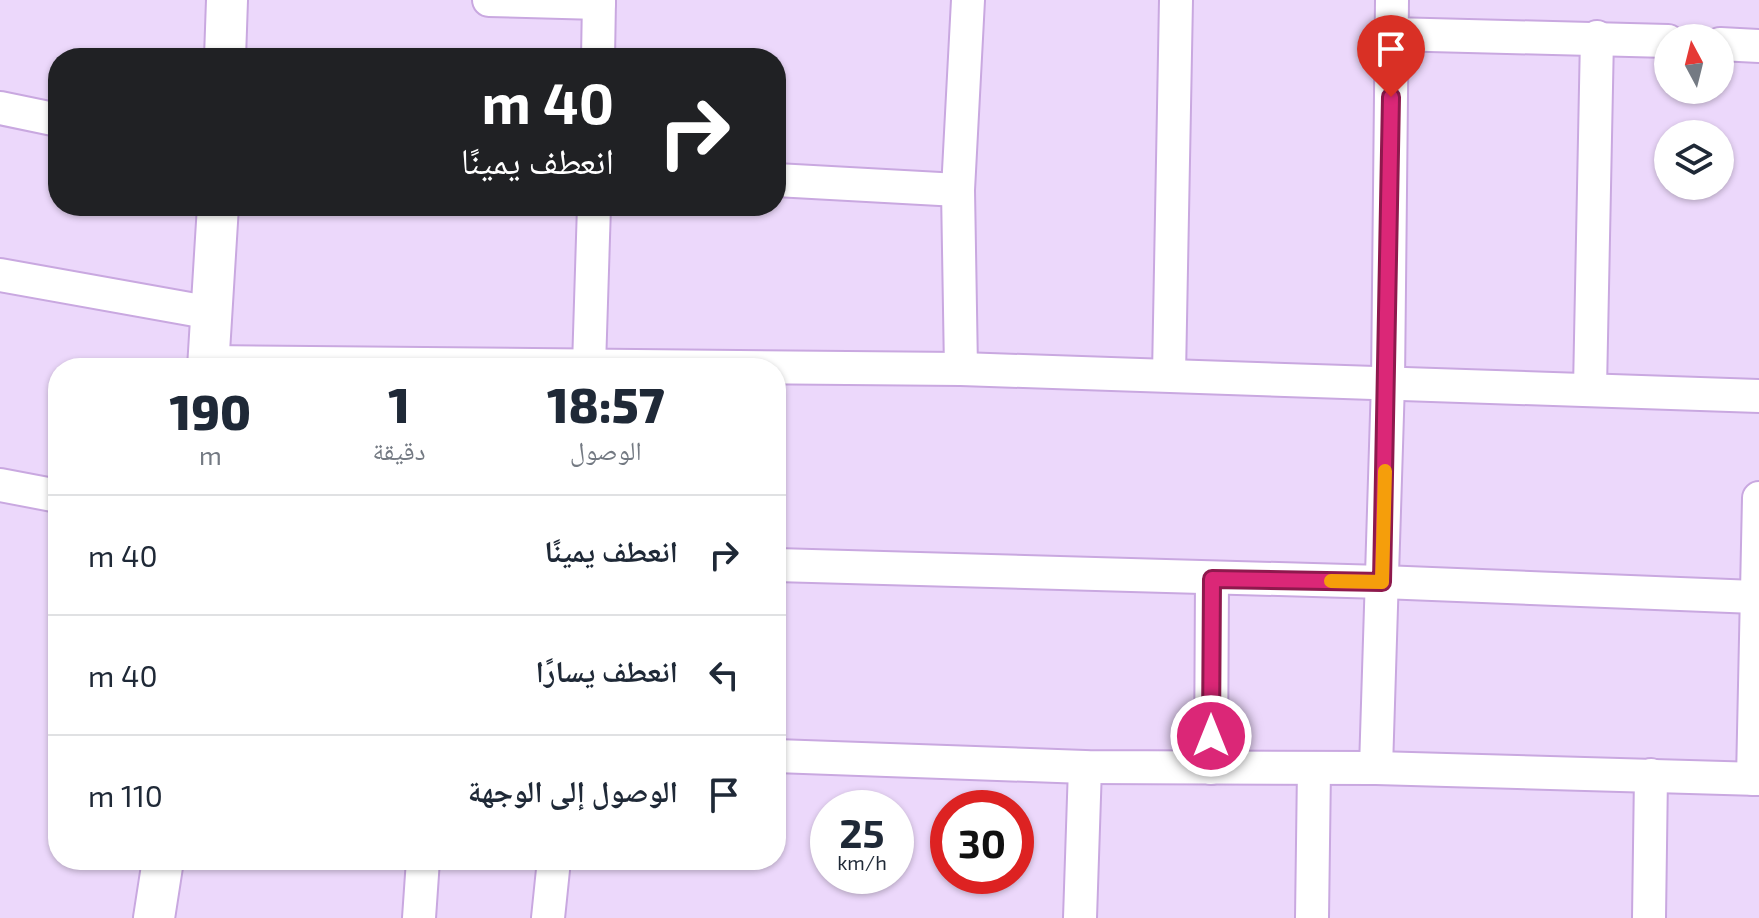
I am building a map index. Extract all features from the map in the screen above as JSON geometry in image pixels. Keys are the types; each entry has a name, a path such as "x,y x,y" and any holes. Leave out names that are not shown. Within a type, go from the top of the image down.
{"street":[{"path":"225,48 227,0"},
{"path":"489,0 599,2 598,48"},
{"path":"961,369 958,190 968,0"},
{"path":"1169,375 1176,0"},
{"path":"1376,768 1388,382 1392,0"},
{"path":"1391,34 1654,40"},
{"path":"1590,389 1597,37"},
{"path":"1734,45 1759,46"},
{"path":"0,108 48,118"},
{"path":"786,181 958,190"},
{"path":"209,358 217,216"},
{"path":"589,358 594,216"},
{"path":"0,275 212,313"},
{"path":"786,368 1169,375 1759,396"},
{"path":"0,485 48,494"},
{"path":"786,756 1085,767 1376,768 1756,779 1755,597 1759,498"},
{"path":"786,565 1382,582 1755,597"},
{"path":"1211,768 1212,579"},
{"path":"1080,918 1085,767"},
{"path":"1312,918 1314,768"},
{"path":"1649,918 1651,775"},
{"path":"154,918 161,870"},
{"path":"419,918 422,870"},
{"path":"548,918 553,870"}],"slow traffic":[{"path":"1331,581 1382,582 1385,471"}],"route":[{"path":"1211,736 1212,579 1382,582 1391,97"}]}
